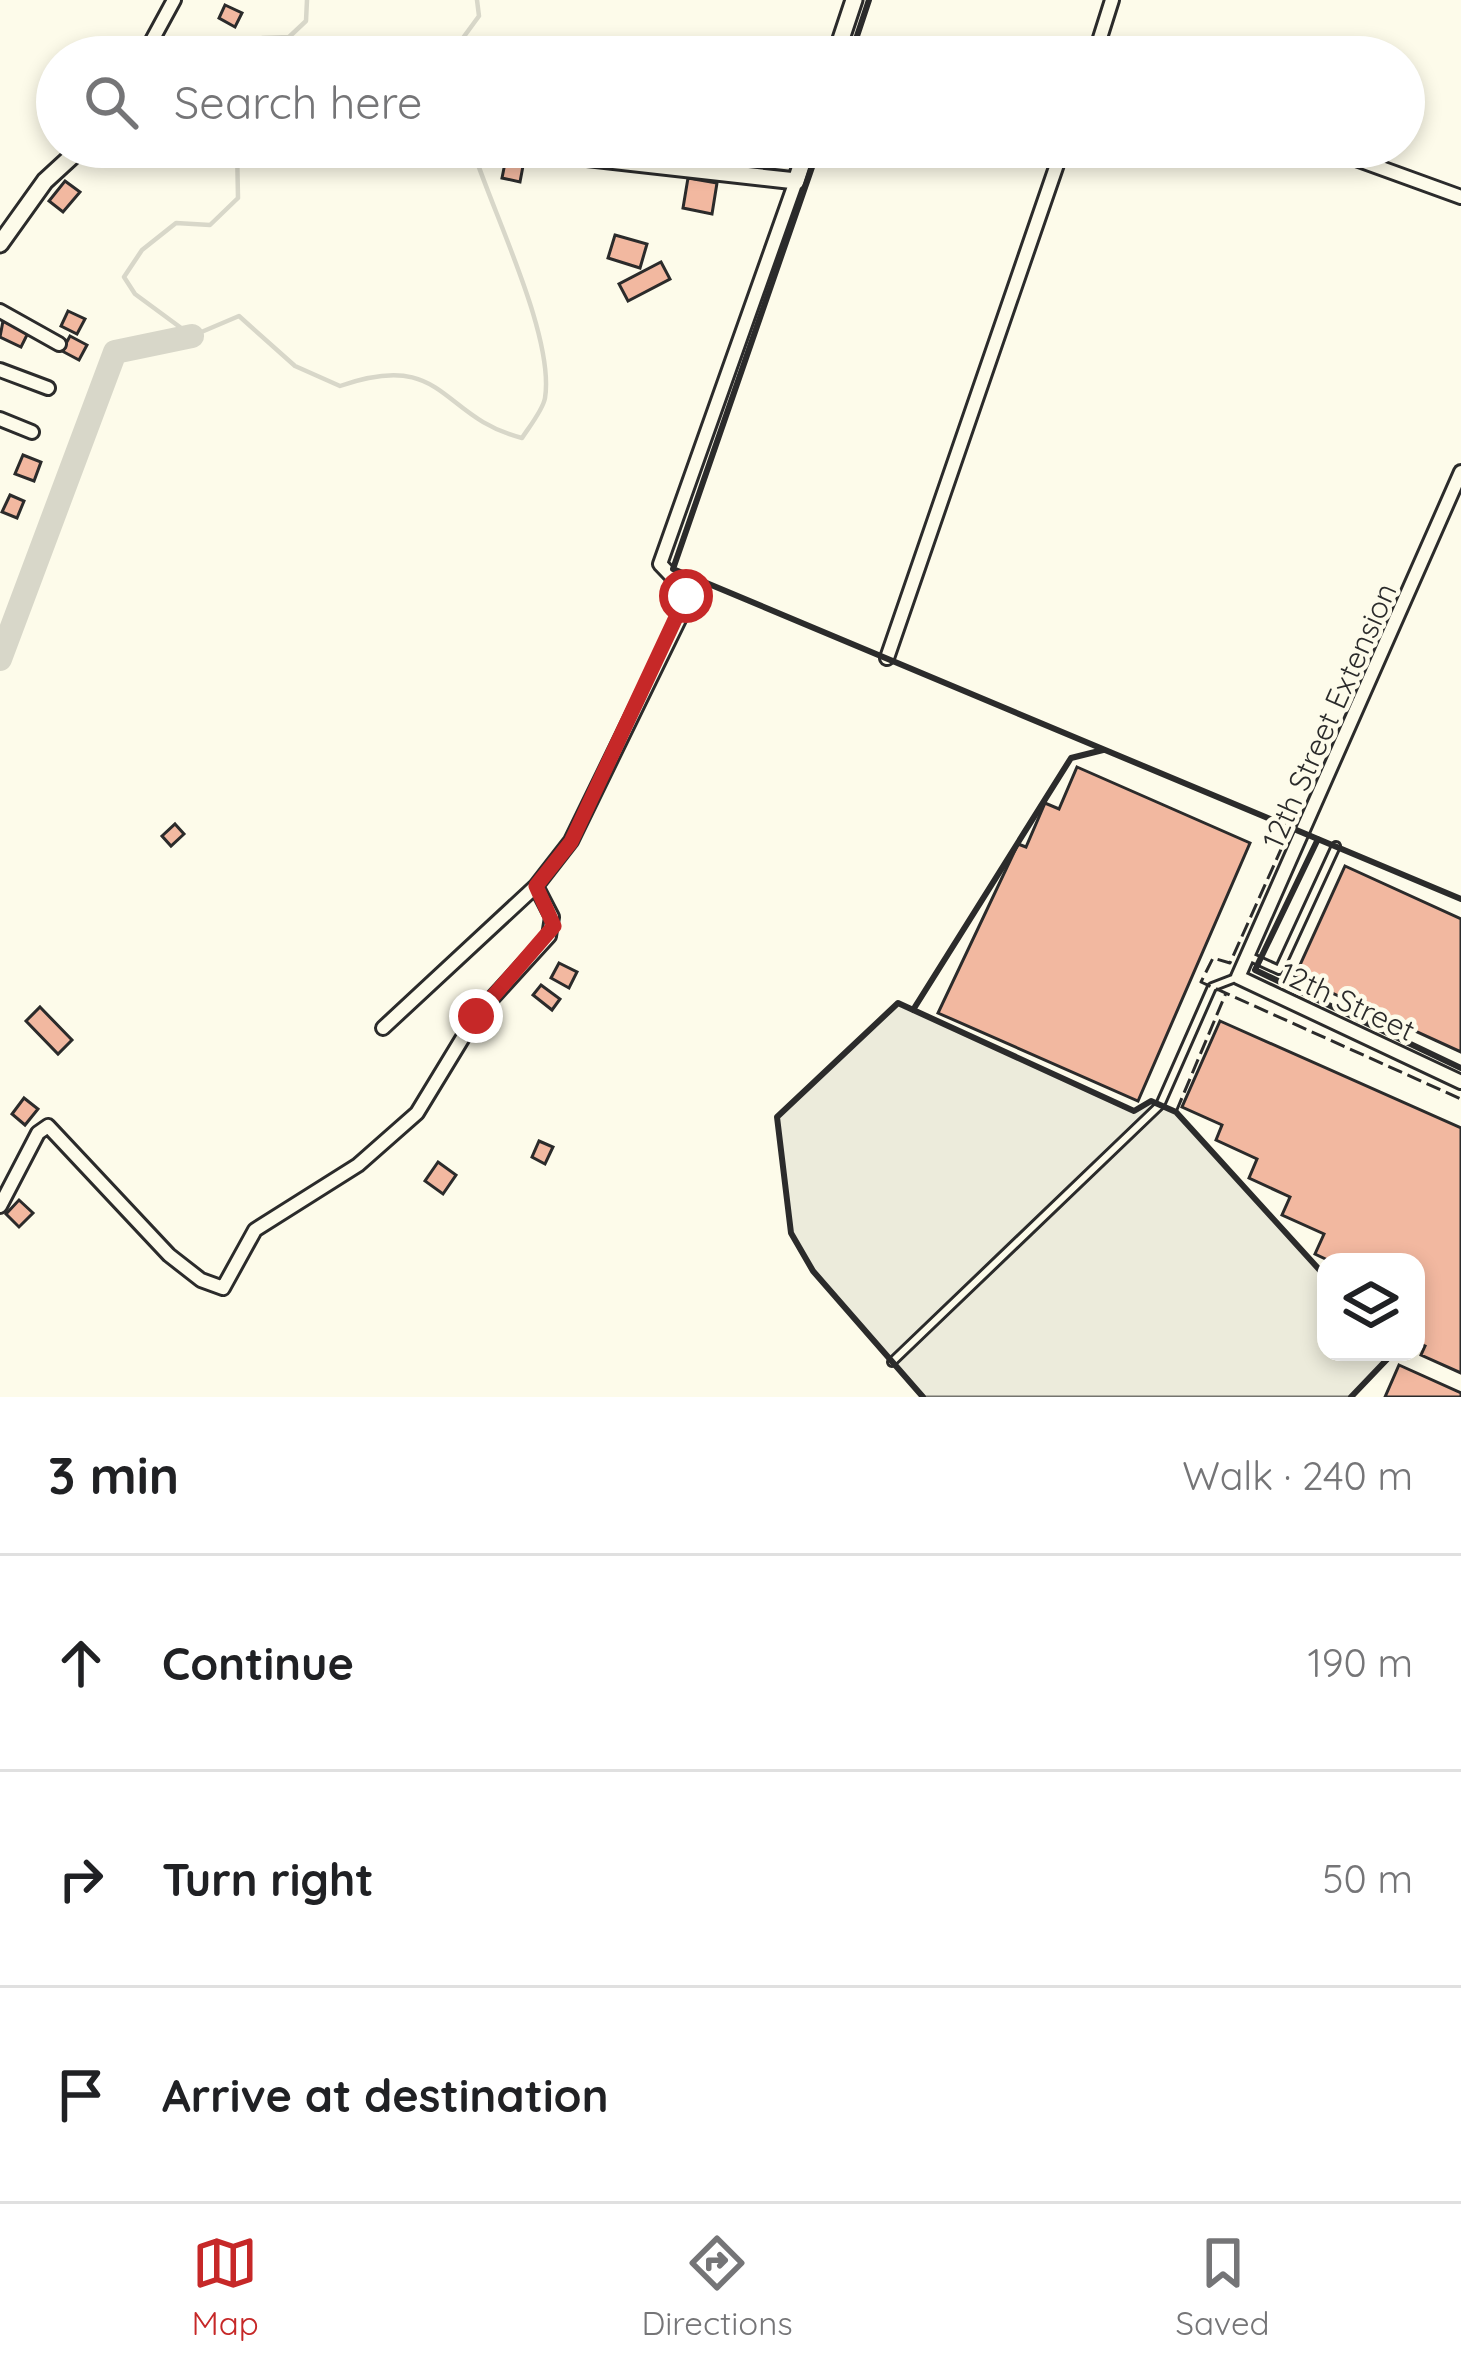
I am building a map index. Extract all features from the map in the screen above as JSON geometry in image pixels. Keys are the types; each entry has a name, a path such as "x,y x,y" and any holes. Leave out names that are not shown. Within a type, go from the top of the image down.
{"street":[{"path":"154,36 174,0"},
{"path":"843,36 854,0"},
{"path":"1101,36 1112,0"},
{"path":"0,244 56,168"},
{"path":"680,168 796,181"},
{"path":"383,1028 536,886 571,842 685,607 680,585 660,564 800,168"},
{"path":"886,658 1056,168"},
{"path":"1381,168 1461,197"},
{"path":"2,315 59,344"},
{"path":"0,370 48,388"},
{"path":"0,419 32,432"},
{"name":"12th Street Extension","path":"1238,977 1461,472"},
{"path":"0,1205 38,1132 48,1126 169,1255 201,1280 223,1288 255,1230 358,1165 417,1113 476,1016 549,936 552,916 536,886"},
{"name":"12th Street","path":"1238,977 1461,1082"}],"lane":[{"path":"1248,956 1279,970 1336,847"},
{"name":"12th Street","path":"892,1361 1160,1105 1212,987 1238,977"}],"shaded area":[{"path":"898,1003 1134,1111 1151,1101 1176,1112 1317,1267 1317,1361 1387,1361 1351,1397 923,1397 813,1271 791,1233 777,1117"}],"building":[{"path":"225,5 242,13 235,27 219,18"},
{"path":"504,168 523,168 520,182 502,178"},
{"path":"688,178 717,183 712,214 683,208"},
{"path":"65,181 80,192 63,212 49,201"},
{"path":"615,235 647,244 640,268 608,258"},
{"path":"661,262 670,279 628,301 619,284"},
{"path":"68,311 85,319 77,334 61,326"},
{"path":"3,321 28,333 21,347 0,337"},
{"path":"70,336 87,345 79,360 62,351"},
{"path":"23,455 41,462 34,481 15,474"},
{"path":"10,495 24,501 17,518 2,512"},
{"path":"1077,767 1250,843 1138,1101 938,1013 1018,844 1026,847 1045,803 1059,809"},
{"path":"175,824 184,834 171,846 162,836"},
{"path":"1345,866 1461,919 1461,1052 1295,976"},
{"path":"559,963 577,972 569,988 551,978"},
{"path":"541,985 560,999 552,1010 533,995"},
{"path":"40,1007 72,1040 58,1054 26,1021"},
{"path":"1220,1021 1461,1128 1461,1373 1425,1357 1425,1253 1315,1254 1324,1234 1282,1215 1290,1197 1249,1178 1257,1159 1216,1140 1222,1125 1182,1107"},
{"path":"24,1098 38,1109 25,1125 12,1114"},
{"path":"539,1141 553,1147 545,1164 532,1157"},
{"path":"438,1162 456,1175 443,1194 425,1181"},
{"path":"19,1200 33,1213 19,1227 6,1214"},
{"path":"1399,1365 1461,1393 1461,1397 1385,1397"}],"waterway":[{"path":"290,36 306,21 307,0"},
{"path":"464,36 479,16 477,0"},
{"path":"237,168 238,198 210,225 176,223 142,250 124,277 135,294 192,336 239,316 295,366 340,386 375,377 422,381 473,416 522,438 545,398 546,372 531,308 480,168"},
{"path":"0,659 115,352 192,336"}],"fence":[{"path":"1291,827 1230,963 1213,958 1201,982 1461,1099"},
{"path":"1176,1112 1226,993"}],"wall":[{"path":"857,36 869,0"},
{"path":"812,168 673,569 1461,899"},
{"path":"913,1010 1071,758 1103,750"},
{"path":"1318,839 1255,970 1461,1068"},
{"path":"923,1397 813,1271 791,1233 777,1117 898,1003 1134,1111 1151,1101 1176,1112 1317,1267"},
{"path":"1351,1397 1385,1361"}],"route":[{"path":"476,1016 498,987 539,949 554,926 536,886 571,842 685,607 686,596"}]}
